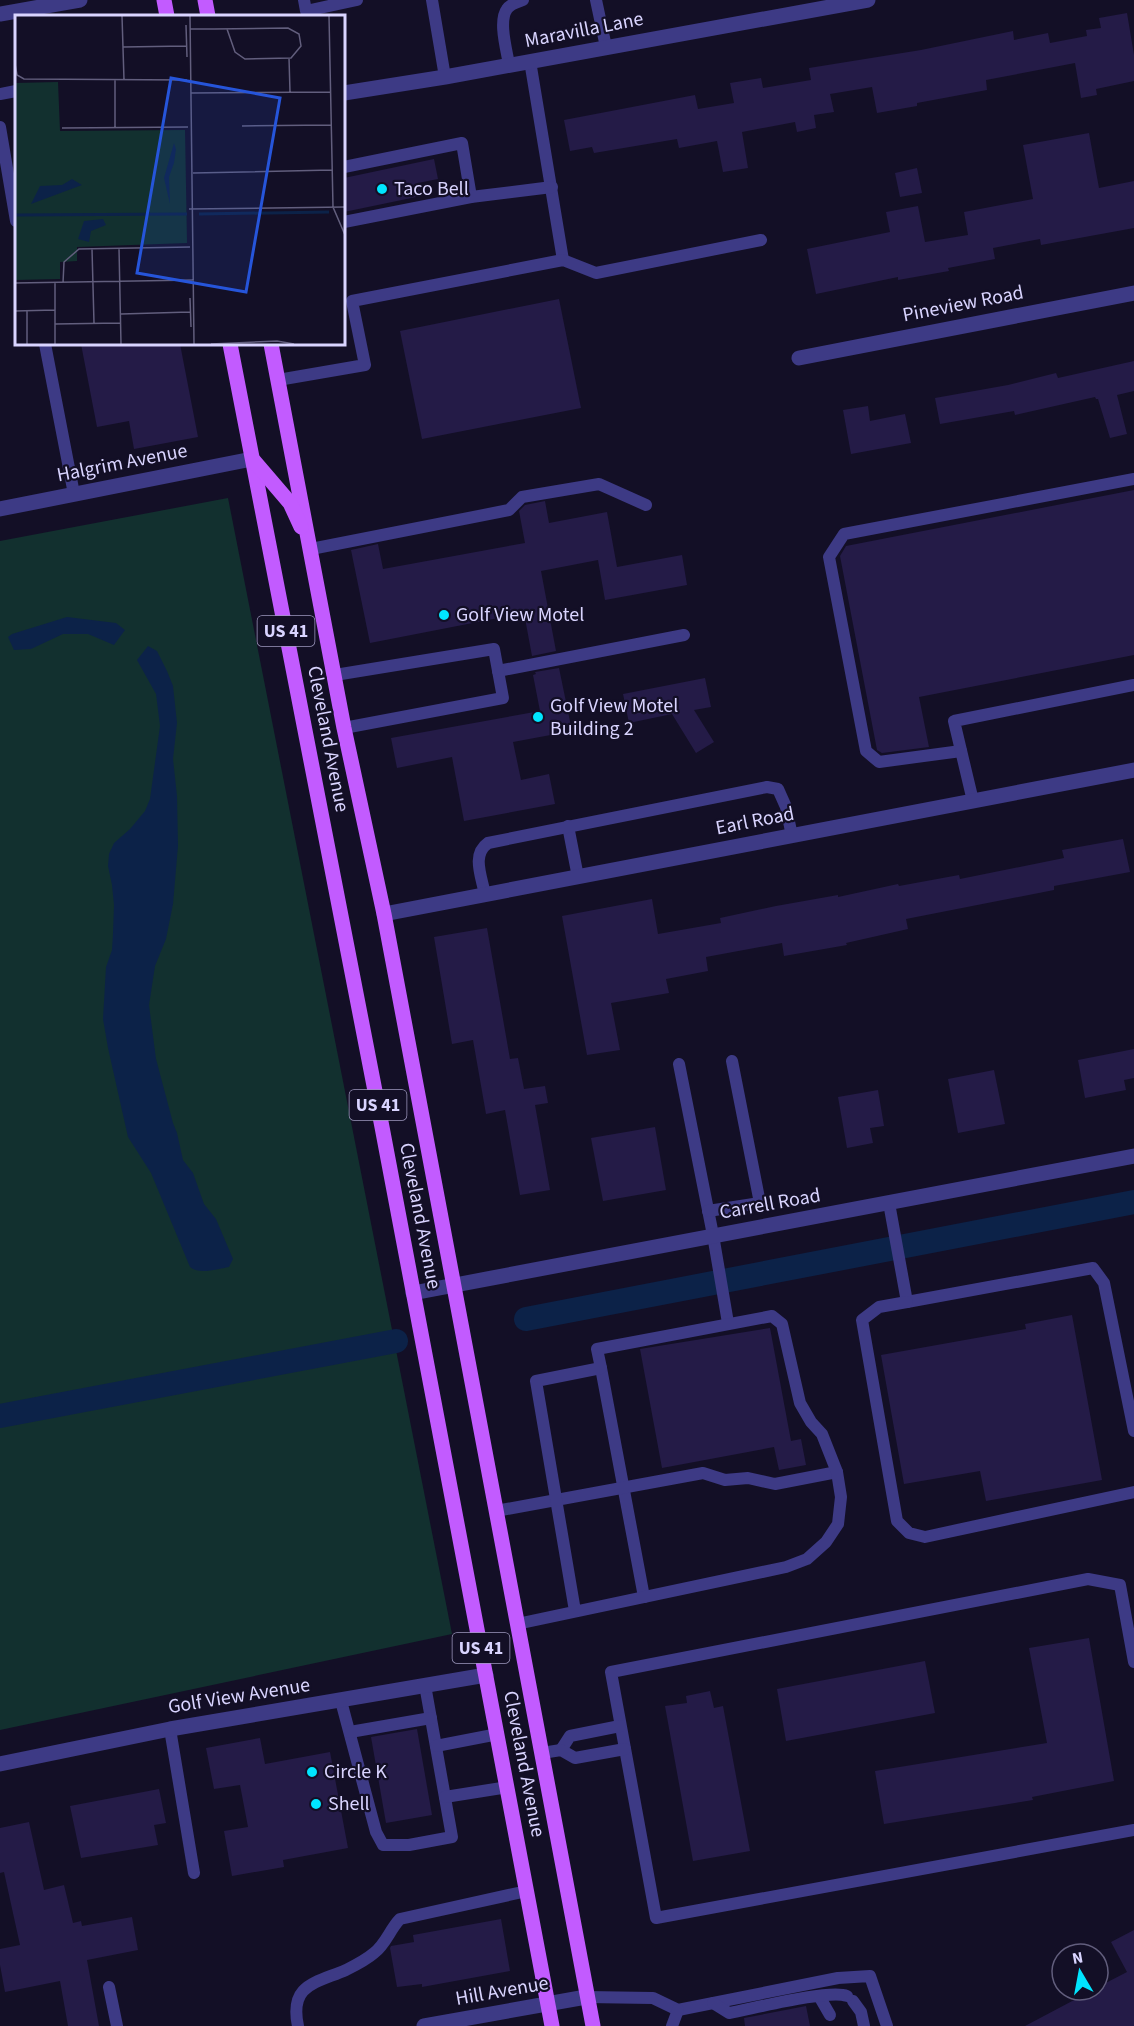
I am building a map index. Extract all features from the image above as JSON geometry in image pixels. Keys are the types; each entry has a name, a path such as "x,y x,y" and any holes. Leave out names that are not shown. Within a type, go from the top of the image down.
{"main road":[{"path":"164,0 167,15"},
{"path":"205,0 208,15"},
{"name":"Cleveland Avenue","path":"230,345 498,1734 552,2026"},
{"name":"Cleveland Avenue","path":"271,345 344,728 384,915 592,2026"},
{"path":"252,459 290,503 311,549"}],"street":[{"path":"6,9 80,0"},
{"name":"Maravilla Lane","path":"345,93 445,77 868,0"},
{"name":"Pineview Road","path":"800,357 1134,293"},
{"name":"Halgrim Avenue","path":"0,509 252,459"},
{"name":"Earl Road","path":"384,915 1134,770"},
{"name":"Carrell Road","path":"413,1293 1134,1156"},
{"name":"Golf View Avenue","path":"0,1764 170,1729 486,1675"},
{"name":"Hill Avenue","path":"424,2026 586,1997"}],"lane":[{"path":"303,0 306,11 357,0"},
{"path":"432,0 445,77"},
{"path":"509,65 502,20 511,5 523,0"},
{"path":"596,0 606,47"},
{"path":"530,61 563,260"},
{"path":"0,94 15,91"},
{"path":"0,127 15,215"},
{"path":"345,167 462,142 471,197"},
{"path":"345,222 471,197 552,187"},
{"path":"278,380 365,365 352,301 563,260 596,273 761,240"},
{"path":"45,345 74,494"},
{"path":"961,751 879,762 867,751 830,557 844,534 1134,479"},
{"path":"311,549 509,510 522,497 599,484 646,505"},
{"path":"498,671 684,635"},
{"path":"335,675 494,649 498,671 502,698 344,728"},
{"path":"973,801 954,721 1134,685"},
{"path":"485,895 478,856 481,848 488,843 767,787 778,789 786,807 792,836"},
{"path":"568,826 578,877"},
{"path":"708,1211 760,1203 732,1061"},
{"path":"679,1064 728,1323"},
{"path":"889,1203 908,1302"},
{"path":"1134,1431 1104,1283 1093,1268 879,1307 862,1320 897,1521 909,1533 925,1537 1134,1492"},
{"path":"517,1624 786,1567 807,1559 826,1542 838,1524 841,1497 837,1472 822,1434 811,1422 800,1402 782,1324 772,1316 597,1349 644,1597"},
{"path":"575,1611 536,1381 601,1368"},
{"path":"496,1511 703,1473 725,1480 748,1478 775,1484 837,1472"},
{"path":"1134,1662 1120,1585 1088,1579 611,1672 656,1918 1134,1830"},
{"path":"341,1701 376,1832 383,1845 409,1845 452,1837 425,1685"},
{"path":"350,1732 431,1718"},
{"path":"561,1750 570,1736 620,1726"},
{"path":"170,1729 195,1873"},
{"path":"436,1746 498,1734"},
{"path":"542,1753 561,1750 575,1758 625,1749"},
{"path":"445,1797 507,1787"},
{"path":"298,2026 295,2011 300,1996 309,1985 358,1964 377,1951 393,1925 400,1919 527,1891"},
{"path":"586,1997 653,1998 678,2010 838,1978 870,1976 887,2026"},
{"path":"109,1987 117,2026"},
{"path":"713,2003 729,2013 840,1993 850,1999 861,2012 864,2026"},
{"path":"819,1996 834,2021"},
{"path":"672,2026 678,2010"}],"green space":[{"path":"228,498 452,1634 0,1730 0,541"}],"water":[{"path":"67,617 116,623 125,630 114,645 88,634 63,634 31,649 14,650 8,637 12,634"},
{"path":"148,646 157,651 173,686 177,723 173,759 177,796 178,846 173,904 166,939 155,966 149,1005 156,1059 183,1160 193,1173 204,1204 216,1219 233,1259 229,1267 209,1271 199,1271 190,1267 151,1173 128,1137 103,1019 106,967 112,950 113,933 114,905 108,866 109,854 114,843 145,811 150,799 160,726 156,694 137,660"}],"building":[{"path":"1127,13 1134,55 1134,81 1096,89 1097,95 1081,98 1075,63 986,80 987,90 877,113 872,87 830,94 834,112 814,115 816,128 797,132 795,122 742,132 748,168 723,172 717,141 679,148 677,139 594,153 592,147 570,151 564,120 695,95 698,109 734,103 730,83 761,78 763,88 811,80 809,68 921,50 1013,31 1014,40 1048,33 1050,43 1087,36 1086,30 1101,28 1099,18"},
{"path":"1089,133 1099,188 1134,181 1134,228 1041,245 1040,239 993,248 995,259 948,268 949,271 898,280 898,277 816,294 807,249 890,232 886,212 918,206 925,242 968,235 964,212 1033,199 1023,145"},
{"name":"Taco Bell","path":"434,159 438,179 418,183 421,196 345,212 345,178"},
{"path":"917,168 922,193 900,197 895,173"},
{"path":"559,299 581,408 422,439 400,331"},
{"path":"81,345 180,345 198,437 134,449 129,421 97,427"},
{"path":"1134,361 1134,391 1117,395 1127,434 1110,438 1098,399 1095,397 1015,415 1014,411 940,424 935,398 1008,385 1056,373 1058,378"},
{"path":"868,406 870,421 905,414 911,443 851,454 843,410"},
{"path":"1134,490 1134,655 919,697 929,747 882,753 877,750 840,556 846,546"},
{"path":"545,501 549,523 607,512 617,567 682,555 687,585 605,600 598,560 541,571 556,651 532,656 524,613 370,643 351,550 378,544 383,569 525,543 519,511 525,505"},
{"path":"559,668 572,731 513,742 521,780 549,774 555,804 464,821 452,757 397,768 391,738 540,711 533,675 536,674 535,672"},
{"path":"705,678 711,707 694,710 714,742 696,753 672,714 629,723 623,694"},
{"path":"1123,839 1130,872 1054,886 1054,890 906,919 908,929 846,943 847,945 784,956 782,943 706,957 708,971 666,979 669,993 611,1003 620,1050 587,1055 562,916 652,899 658,934 721,923 720,918 776,906 959,875 960,879 1064,858 1062,850"},
{"path":"487,928 510,1059 518,1058 524,1089 545,1086 548,1103 535,1105 550,1190 520,1195 505,1110 486,1114 473,1040 452,1044 434,937"},
{"path":"1134,1049 1134,1078 1124,1080 1126,1090 1085,1098 1078,1060"},
{"path":"994,1070 1005,1124 958,1133 948,1079"},
{"path":"878,1090 884,1126 870,1128 873,1143 847,1148 838,1097"},
{"path":"655,1127 666,1190 603,1201 591,1138"},
{"path":"1072,1315 1102,1480 986,1501 980,1471 904,1484 881,1355 1026,1329 1025,1324"},
{"path":"770,1328 791,1441 801,1439 806,1465 779,1470 774,1447 662,1468 640,1349"},
{"path":"1089,1638 1114,1781 1032,1797 1033,1800 884,1824 875,1771 1047,1743 1029,1648"},
{"path":"925,1661 935,1713 786,1741 777,1689"},
{"path":"710,1691 714,1708 723,1706 750,1851 693,1861 665,1706 687,1703 686,1696"},
{"path":"417,1729 432,1815 386,1823 371,1737"},
{"path":"260,1738 265,1764 330,1752 348,1848 283,1860 284,1867 232,1876 224,1831 248,1827 240,1785 214,1789 206,1748"},
{"path":"159,1789 166,1823 154,1825 158,1845 81,1858 70,1806"},
{"path":"29,1822 44,1890 64,1885 73,1923 81,1921 82,1926 132,1917 138,1950 87,1960 99,2026 68,2026 60,1981 5,1992 0,1965 0,1949 20,1945 4,1872 0,1873 0,1828"},
{"path":"501,1919 510,1971 422,1987 422,1984 397,1987 391,1946 414,1942 413,1935"},
{"path":"1134,1930 1134,2026 1025,2026 1070,2002 1110,2002 1110,1981 1127,1972 1111,1942"},
{"path":"806,2006 810,2026 745,2026 744,2018"}],"waterway":[{"path":"526,1319 1134,1202"},
{"path":"0,1416 396,1341"}],"place":[{"name":"Taco Bell","path":"382,189"},
{"name":"Golf View Motel","path":"444,615"},
{"name":"Golf View Motel Building 2","path":"538,717"},
{"name":"Circle K","path":"312,1772"},
{"name":"Shell","path":"316,1804"}]}
